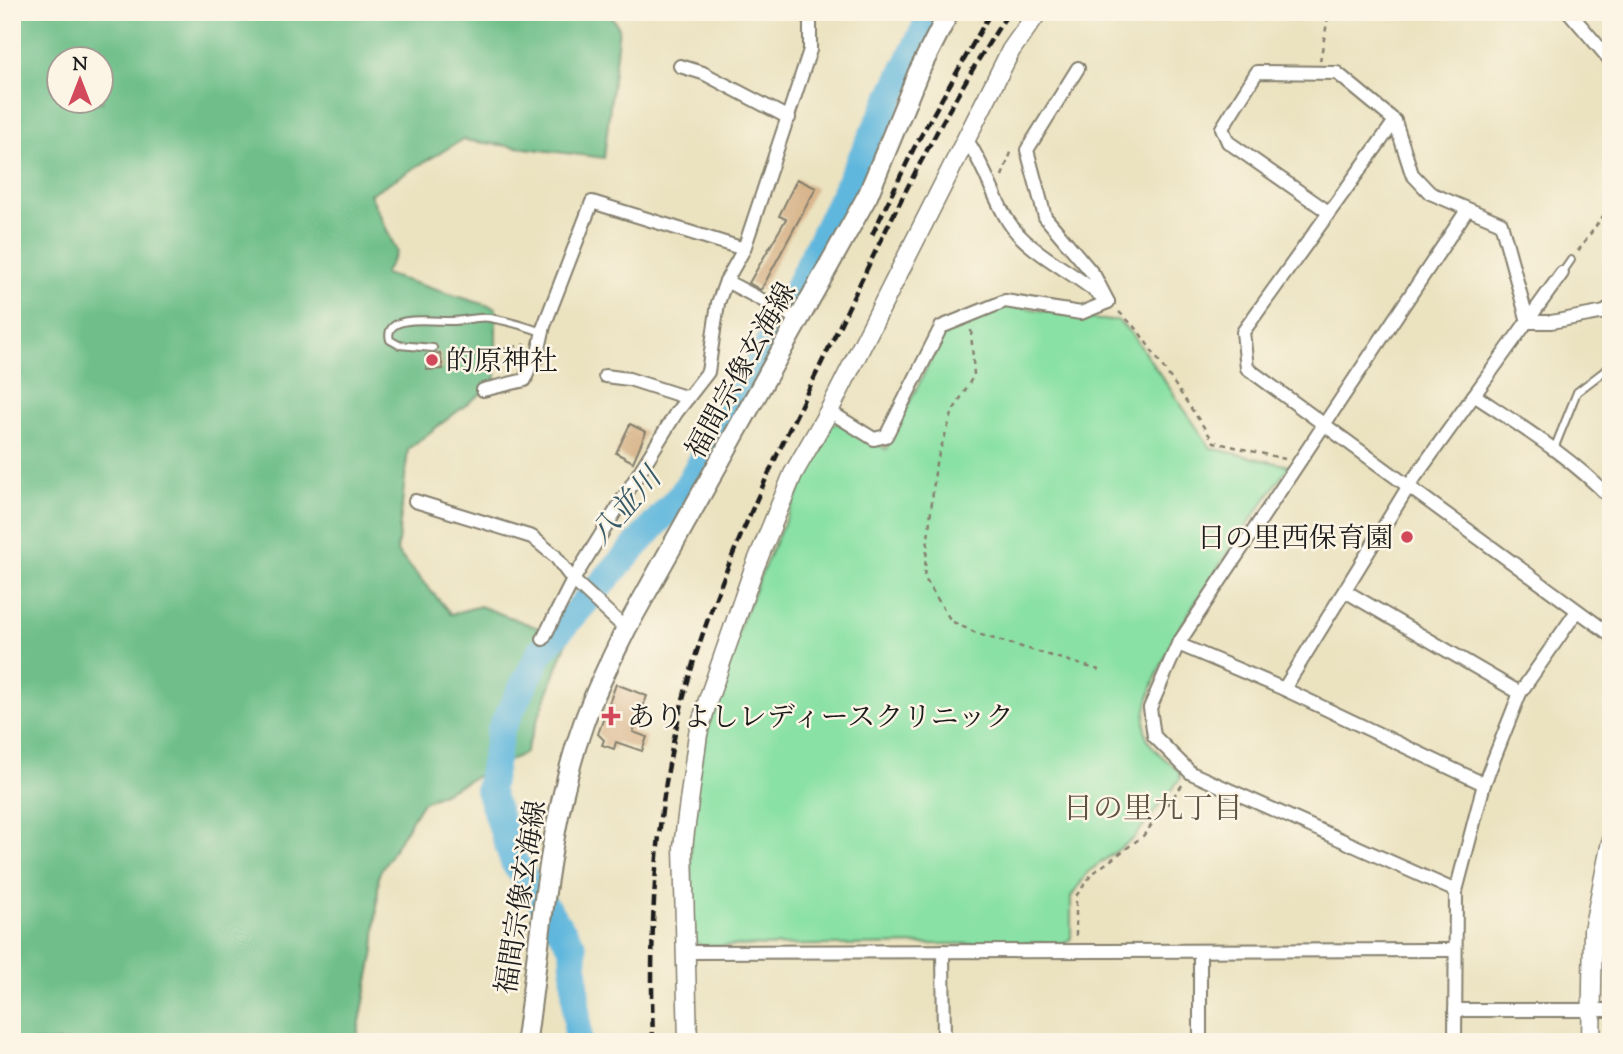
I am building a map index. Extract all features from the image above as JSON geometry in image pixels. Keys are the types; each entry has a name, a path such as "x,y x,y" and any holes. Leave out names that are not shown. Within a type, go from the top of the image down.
{"main road":[{"name":"福間宗像玄海線","path":"526,1042 554,848 571,768 599,684 795,317 869,195 918,74 950,12"}],"street":[{"path":"543,639 573,580 688,398 708,372 718,303 726,281 744,249 810,50 810,12"},
{"path":"688,1042 683,847 698,734 753,571 793,474 829,411 1011,50 1038,12"},
{"path":"1569,12 1611,61"},
{"path":"680,66 703,73 789,118"},
{"path":"1078,68 1027,150 1045,217 1094,275 1108,302"},
{"path":"1327,211 1228,142 1222,128 1257,72 1337,73 1395,121 1412,174 1430,193 1501,223 1528,322"},
{"path":"1395,121 1327,211 1243,332 1247,368 1410,484 1611,635"},
{"path":"966,138 1009,223 1045,256 1088,284 1108,302"},
{"path":"483,390 525,380 530,364 537,358 542,337 592,202 744,249"},
{"path":"1456,891 1191,773 1154,736 1150,708 1178,644 1467,210"},
{"path":"1284,689 1410,484 1562,273"},
{"path":"726,281 795,317"},
{"path":"829,411 874,439 886,436 942,327 1005,301 1081,313 1108,302"},
{"path":"1528,322 1551,322 1605,312 1611,307"},
{"path":"604,376 629,379 688,398"},
{"path":"1474,395 1554,449 1587,475 1611,499"},
{"path":"415,501 532,537 555,556 573,580 626,629"},
{"path":"1345,592 1520,693"},
{"path":"1455,1042 1456,891 1484,783 1520,693 1577,611"},
{"path":"1178,644 1284,689 1484,783"},
{"path":"1591,1042 1593,930 1611,842"},
{"path":"687,952 1455,950"},
{"path":"943,951 944,1042"},
{"path":"1200,951 1200,1042"},
{"path":"1455,1010 1611,1010"}],"lane":[{"path":"1562,273 1571,260"},
{"path":"433,348 400,345 390,340 388,335 391,329 407,321 449,321 477,317 542,337"},
{"path":"1554,449 1577,392 1611,366"}],"path":[{"path":"1318,73 1329,12"},
{"path":"992,187 1000,180 1014,146"},
{"path":"1571,260 1611,205"},
{"path":"1108,302 1137,329 1214,442 1300,462"},
{"path":"969,316 974,375 953,411 936,463 924,578 951,621 978,634 1099,670"},
{"path":"473,355 542,337"},
{"path":"1076,951 1076,896 1092,874 1143,836 1191,773"}],"green space":[{"path":"12,12 609,12 619,28 604,158 462,140 370,194 397,252 384,274 496,308 496,382 408,449 397,552 451,614 480,606 568,639 525,753 422,803 379,874 374,951 356,1042 12,1042"},
{"path":"1009,305 1099,320 1117,320 1132,334 1211,448 1289,466 1196,602 1154,683 1145,717 1149,742 1180,773 1180,779 1134,838 1088,872 1071,897 1071,938 1066,943 701,946 693,940 691,834 697,780 708,727 741,623 831,424 841,424 886,449 946,330"}],"building":[{"path":"797,179 816,188 761,290 749,283 786,219 779,216"},
{"name":"的原神社","path":"440,353 443,369 426,370 426,355"},
{"path":"630,424 646,432 633,462 616,453"},
{"name":"ありよしレディースクリニック","path":"616,684 647,696 633,732 647,737 642,751 616,742 614,749 602,745 604,740 598,734"}],"waterway":[{"name":"八並川","path":"578,1042 573,947 514,862 489,790 501,729 541,651 684,492 781,322 933,12"}],"railway":[{"path":"872,235 914,148 991,12"},
{"path":"653,1042 652,943 658,845 672,747 697,651 728,567 763,486 879,245 940,126 1009,12"}],"place":[{"name":"的原神社","path":"432,360"},
{"name":"日の里西保育園","path":"1407,537"},
{"name":"ありよしレディースクリニック","path":"611,716"}],"district":[{"name":"日の里九丁目","path":"1153,808"}]}
